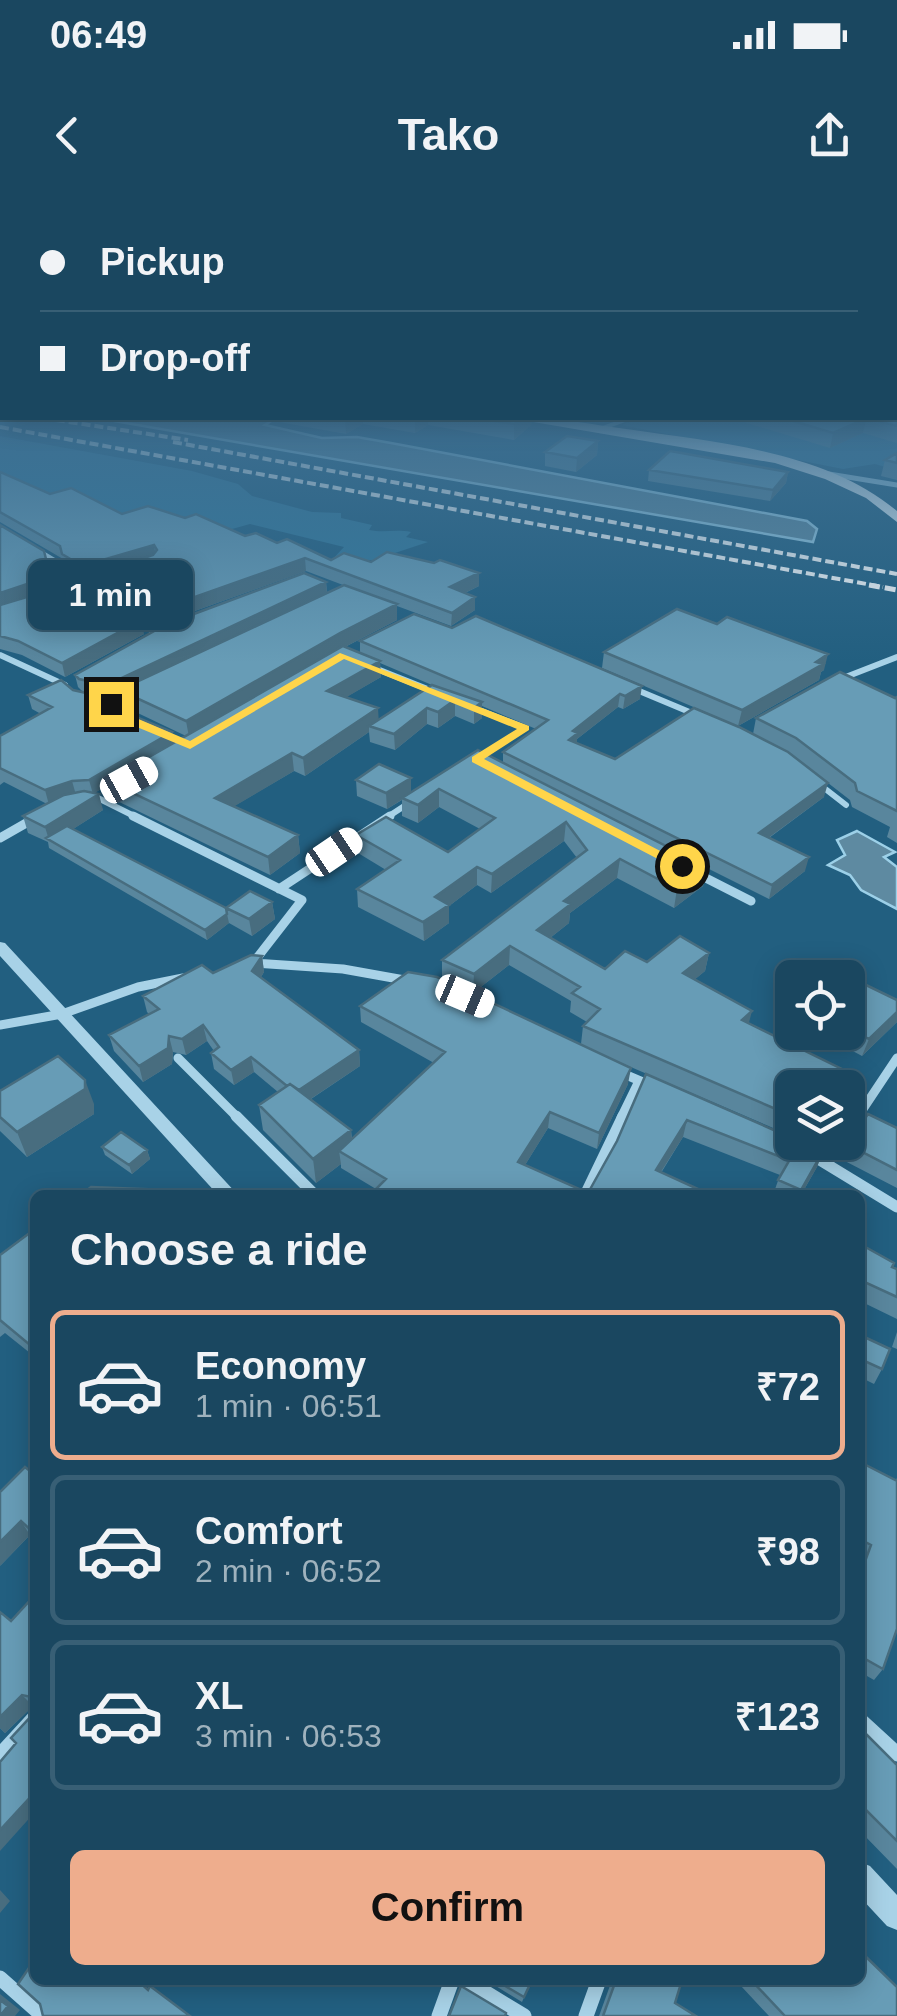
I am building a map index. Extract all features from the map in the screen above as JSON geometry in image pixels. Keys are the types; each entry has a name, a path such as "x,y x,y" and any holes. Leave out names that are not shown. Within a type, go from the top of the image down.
{"main road":[{"path":"865,494 897,518"}],"street":[{"path":"26,544 60,564 53,567 101,598"},
{"path":"67,593 101,581"},
{"path":"118,608 152,630 166,629"},
{"path":"149,638 183,622"},
{"path":"0,656 65,685 79,697"},
{"path":"829,684 897,657"},
{"path":"362,662 525,728 461,769"},
{"path":"65,685 81,676"},
{"path":"614,680 712,722"},
{"path":"476,760 493,768"},
{"path":"817,783 846,806"},
{"path":"74,799 98,798 114,789"},
{"path":"280,889 418,796"},
{"path":"98,798 302,900 253,963"},
{"path":"0,838 40,815"},
{"path":"682,866 751,901"},
{"path":"0,947 224,1190"},
{"path":"234,967 253,963 343,969 420,982"},
{"path":"0,1024 62,1014 138,988 196,976"},
{"path":"178,1058 310,1190"},
{"path":"865,1106 897,1058"},
{"path":"598,1063 656,1088"},
{"path":"587,1190 639,1081"},
{"path":"823,1160 858,1190"},
{"path":"865,1193 897,1207"},
{"path":"3,1747 30,1722"},
{"path":"865,1724 896,1751"},
{"path":"865,1881 897,1916"},
{"path":"0,1978 43,2016"},
{"path":"439,2016 450,1985"},
{"path":"473,1985 524,2016"},
{"path":"586,2016 597,1985"}],"shaded area":[{"path":"30,494 249,494 312,512 341,513 341,518 372,525 369,530 411,532 406,537 428,542 395,553 413,567 369,560 355,566 330,562 344,547 250,524 232,529 199,519 116,516 50,502"},
{"path":"534,494 662,494 807,521 817,529 813,542"},
{"path":"857,831 895,852 884,857 897,867 897,909 861,890 850,875 828,865 845,855 837,840"}],"building":[{"path":"0,494 82,494 122,514 148,506 185,518 196,514 245,536 256,533 277,543 287,539 331,560 344,553 371,562 387,552 434,563 440,560 479,573 450,587 475,597 452,613 305,558 161,609 150,609 95,575 153,555 157,550 154,545 82,566 62,554 60,546 0,512"},
{"path":"0,525 44,551 46,559 66,571 0,593"},
{"path":"304,573 326,582 107,685 75,675 167,624"},
{"path":"80,581 141,620 62,663 0,636 0,605"},
{"path":"344,585 397,604 186,721 119,690"},
{"path":"677,609 717,624 727,617 828,654 816,662 823,664 742,710 604,652"},
{"path":"414,614 452,628 476,616 642,686 625,696 620,694 573,731 578,733 569,740 615,759 694,708 788,752 828,783 759,833 809,857 772,885 503,752 548,720 360,641"},
{"path":"343,646 380,661 327,691 378,708 303,758 292,753 215,798 298,835 268,857 107,781"},
{"path":"840,672 897,697 897,811 857,791 855,783 796,738 756,718"},
{"path":"61,680 73,690 104,697 119,710 172,732 89,780 45,790 0,768 0,736 52,707 28,695"},
{"path":"432,685 482,702 474,708 455,700 438,712 427,708 394,734 369,726"},
{"path":"478,750 707,867 677,889 620,859 564,901 571,904 537,930 605,969 625,951 647,962 680,936 709,953 683,973 752,1011 742,1020 775,1036 775,1050 803,1050 844,1070 775,1070 775,1109 583,1026 600,1009 572,993 580,987 510,946 474,974 442,960 587,850 566,822 492,874 477,867 435,897 449,905 423,922 357,889 400,860 356,835 386,817 448,852 495,818 439,789 418,805 402,798"},
{"path":"379,764 411,778 386,793 356,780"},
{"path":"84,791 99,794 45,827 23,816 64,795"},
{"path":"67,826 226,908 227,914 205,930 46,838"},
{"path":"250,891 272,902 249,919 226,908"},
{"path":"251,955 262,956 252,971 359,1050 299,1090 287,1086 251,1057 231,1070 211,1053 219,1047 203,1025 182,1039 169,1036 168,1048 139,1066 109,1035 159,1009 143,996 202,965 213,973"},
{"path":"408,972 437,977 631,1068 599,1133 550,1112 518,1162 581,1190 375,1190 386,1179 339,1151 445,1052 360,1006"},
{"path":"865,986 897,1000 897,1012 869,1039 865,1037"},
{"path":"58,1056 85,1080 85,1089 17,1132 0,1117 0,1091"},
{"path":"646,1074 775,1131 775,1155 687,1120 656,1170 700,1190 590,1190 617,1141"},
{"path":"290,1084 351,1130 313,1159 259,1105"},
{"path":"868,1114 897,1128 897,1170 865,1153"},
{"path":"121,1132 147,1150 129,1165 102,1147"},
{"path":"818,1160 801,1190 778,1180 789,1161"},
{"path":"91,1187 168,1190 87,1190"},
{"path":"30,1233 30,1345 0,1320 0,1255"},
{"path":"865,1247 894,1263 897,1297 865,1282"},
{"path":"865,1337 890,1349 882,1369 865,1361"},
{"path":"865,1465 897,1481 897,1629 883,1669 865,1659 865,1561 871,1545 865,1542"},
{"path":"25,1467 30,1471 30,1529 21,1521 0,1542 0,1492"},
{"path":"30,1600 30,1697 22,1695 0,1717 0,1612 11,1621"},
{"path":"30,1717 30,1797 0,1830 0,1762 16,1743 11,1738"},
{"path":"865,1733 897,1765 897,1841 865,1809"},
{"path":"865,1956 897,1987 897,2016 785,2016 756,1985 865,1985"},
{"path":"30,1966 30,1985 142,1985 148,1990 150,1986 190,2016 43,2016 40,2004 18,1984"},
{"path":"504,1985 530,1985 524,1997"},
{"path":"614,1985 680,1985 675,2003 696,2016 603,2016"},
{"path":"461,1986 506,2013 505,2016 449,2016"},
{"path":"0,2000 8,2006 0,2016"}],"railway":[{"path":"368,494 883,587"},
{"path":"457,494 897,574"},
{"path":"869,585 897,590"}],"route":[{"path":"111,704 124,717 190,746 344,655 525,728 476,760 682,866"}]}
